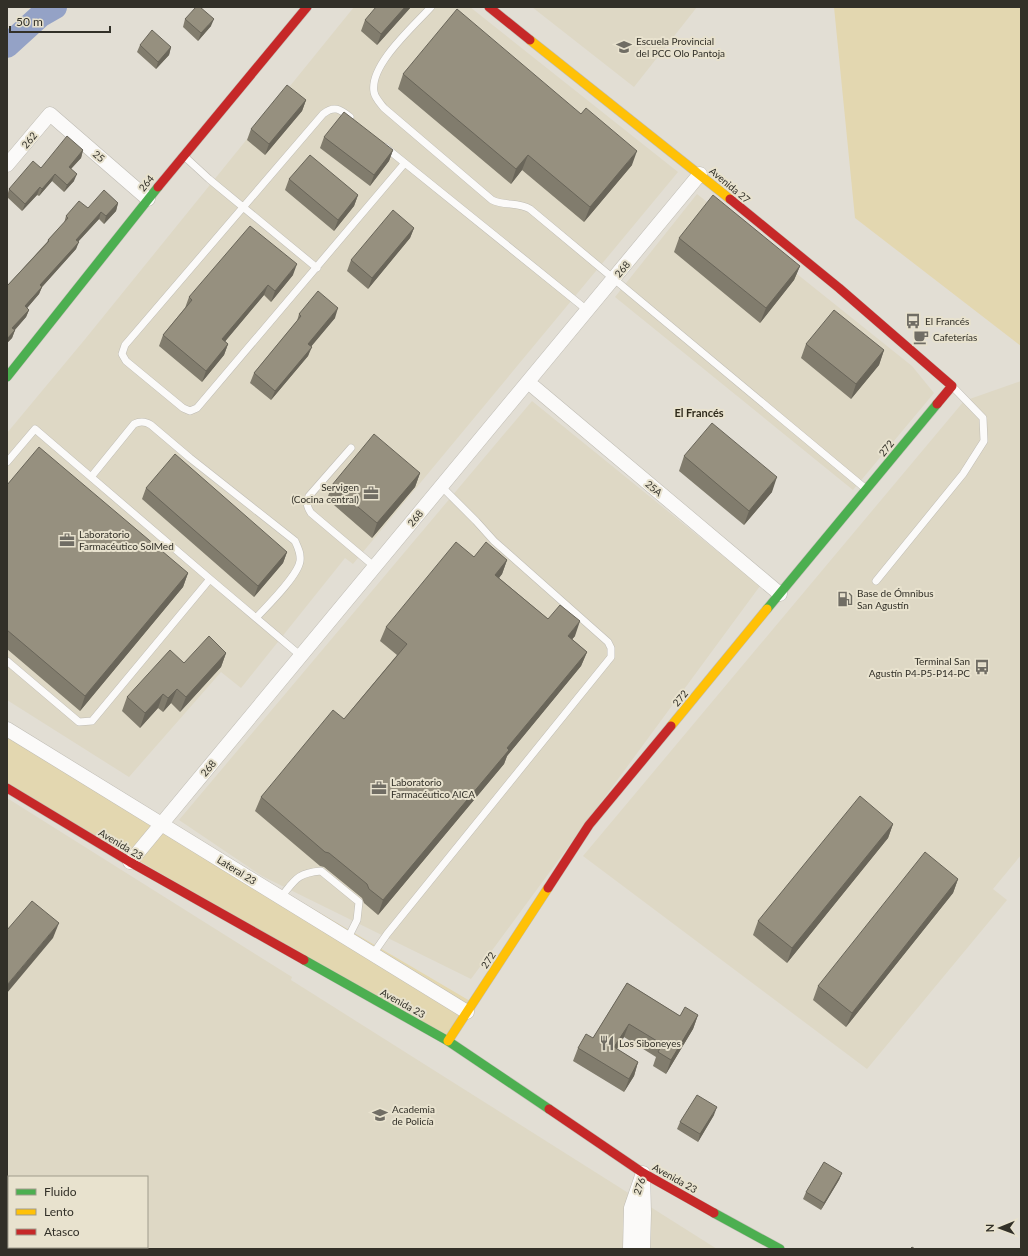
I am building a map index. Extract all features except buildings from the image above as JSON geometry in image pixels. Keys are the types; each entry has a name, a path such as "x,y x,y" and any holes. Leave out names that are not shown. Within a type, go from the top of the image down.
{"street":[{"name":"264","path":"7,377 148,199 307,7"},
{"name":"Avenida 27","path":"489,7 700,174 902,341 952,386"},
{"name":"262","path":"7,166 50,114"},
{"name":"25","path":"50,114 148,199"},
{"name":"268","path":"130,862 700,174"},
{"name":"25A","path":"528,382 780,594"},
{"name":"272","path":"448,1041 589,825 952,386"},
{"name":"Lateral 23","path":"7,729 467,1012"},
{"name":"Avenida 23","path":"7,788 130,862 448,1041 643,1173 780,1249"},
{"name":"276","path":"630,1249 631,1208 643,1173"},
{"name":"276","path":"643,1173 643,1249"}],"lane":[{"path":"431,7 392,50 379,67 374,83 374,93 384,108 492,200 500,203 523,206 530,209 867,489"},
{"path":"353,120 342,110 336,108 327,110 323,114 125,345 122,354 126,361 183,408 190,410 197,408 404,164"},
{"path":"382,144 404,164 587,310"},
{"path":"183,156 317,268"},
{"path":"876,581 963,474 984,441 983,418 952,386"},
{"path":"91,478 134,424 144,422 151,425 190,458 295,541 300,551 300,563 293,577 256,618"},
{"path":"7,462 35,429 301,656"},
{"path":"351,448 308,496 307,507 311,513 375,567"},
{"path":"373,954 387,934 611,657 611,648 608,642 494,541 441,486"},
{"path":"7,661 79,722 92,721 210,579"},
{"path":"281,897 298,877 308,872 321,871 359,902 357,920 348,938"}],"shaded area":[{"path":"354,7 470,7 678,172 353,564 345,558 241,688 221,672 129,777 7,700 7,433 86,338"},
{"name":"Escuela Provincial del PCC Olo Pantoja","path":"532,7 697,7 634,87"},
{"path":"834,7 1021,7 1021,346 855,218"},
{"path":"697,194 912,366 934,393 853,490 615,297"},
{"path":"1021,381 1021,855 993,889 1007,900 867,1069 583,856 964,401"},
{"path":"532,401 760,586 471,979 262,876 179,820"},
{"path":"7,729 470,1001 448,1041 7,784"},
{"path":"7,798 292,977 291,980 717,1249 7,1249"}],"waterway":[{"path":"7,46 41,15 55,7"}],"traffic: fast":[{"path":"7,377 158,187"},
{"path":"767,609 937,404"},
{"path":"304,960 448,1041 549,1109"},
{"path":"714,1213 780,1249"}],"traffic: slow":[{"path":"530,40 730,199"},
{"path":"671,726 767,609"},
{"path":"448,1041 548,888"}],"traffic: jam":[{"path":"158,187 307,7"},
{"path":"489,7 530,40"},
{"path":"730,199 839,288 952,386 937,404"},
{"path":"548,888 589,825 671,726"},
{"path":"7,788 130,862 304,960"},
{"path":"549,1109 643,1173 714,1213"}],"place":[{"name":"Escuela Provincial del PCC Olo Pantoja","path":"624,47"},
{"name":"El Francés","path":"913,321"},
{"name":"Cafeterías","path":"921,337"},
{"name":"Servigen (Cocina central)","path":"371,493"},
{"name":"Laboratorio Farmacéutico SolMed","path":"67,540"},
{"name":"Base de Ómnibus San Agustín","path":"845,599"},
{"name":"Terminal San Agustín P4-P5-P14-PC","path":"982,667"},
{"name":"Laboratorio Farmacéutico AICA","path":"379,788"},
{"name":"Los Siboneyes","path":"607,1043"},
{"name":"Academia de Policía","path":"380,1115"}],"district":[{"name":"El Francés","path":"699,413"}]}
